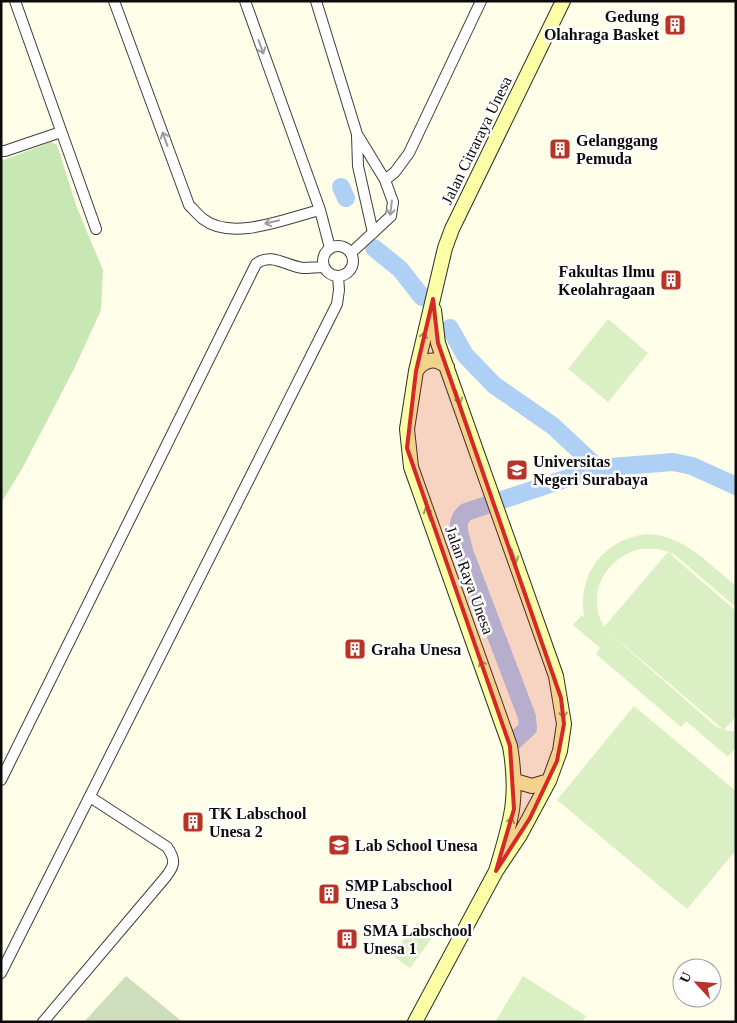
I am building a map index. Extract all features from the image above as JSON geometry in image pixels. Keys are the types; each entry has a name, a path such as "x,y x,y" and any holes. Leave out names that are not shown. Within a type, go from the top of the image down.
{"main road":[{"name":"Jalan Citraraya Unesa","path":"434,299 452,229 563,1"},
{"name":"Jalan Raya Unesa","path":"414,1022 496,871 520,835 549,781 563,740 564,724 556,676 438,343 434,299"},
{"name":"Jalan Raya Unesa","path":"434,299 416,371 406,429 411,467 510,746 515,781 514,809 496,871"},
{"path":"416,371 419,366 430,360 443,362 447,367"},
{"path":"515,781 532,786 549,781"}],"street":[{"path":"15,1 96,229"},
{"path":"114,1 189,205 204,220 230,229 244,229 320,210"},
{"path":"245,1 320,210 330,248"},
{"path":"316,1 357,134 384,180 390,194 393,210 391,216 351,253"},
{"path":"384,180 395,172 409,153 481,1"},
{"path":"1,151 5,152 61,132"},
{"path":"357,134 357,158 373,232"},
{"path":"342,246 351,253 352,266 346,273 338,276 329,273 324,267 323,256 330,248 342,246"},
{"path":"1,780 256,264 263,259 272,259 302,268 324,267"},
{"path":"1,973 337,304 340,290 338,276"},
{"path":"43,1022 164,879 174,862 174,856 167,847 90,797"}],"highlighted area":[{"path":"433,299 438,343 561,698 564,724 557,761 530,818 496,871 514,809 510,746 407,448 416,371"}],"green space":[{"path":"51,142 57,145 77,208 103,270 101,310 75,367 23,467 1,503 1,161"},
{"path":"608,319 648,353 608,402 568,369"},
{"path":"647,534 673,539 706,560 736,586 736,607 675,555 669,553 736,611 736,716 724,730 736,732 736,747 728,757 686,721 681,727 596,654 600,648 573,625 581,616 584,617 583,601 585,587 597,561 606,551 632,537","holes":["640,549 658,549 668,552 604,627 599,615 597,602 598,590 602,579 608,569 617,561 627,554","605,629 723,729 715,726"]},
{"path":"634,706 736,791 736,850 687,909 557,800"},
{"path":"418,921 435,934 410,968 392,955"},
{"path":"126,976 183,1022 84,1022"},
{"path":"523,976 586,1016 582,1022 495,1022"}],"waterway":[{"path":"341,187 346,198"},
{"path":"374,248 400,269 422,297"},
{"path":"450,328 465,355 494,385 553,426 598,468 673,462 692,466 736,486"},
{"path":"513,742 528,728 527,717 464,551 459,530 460,520 466,512 598,468"}],"place":[{"name":"Gedung Olahraga Basket","path":"675,25"},
{"name":"Gelanggang Pemuda","path":"560,149"},
{"name":"Fakultas Ilmu Keolahragaan","path":"671,280"},
{"name":"Universitas Negeri Surabaya","path":"517,470"},
{"name":"Graha Unesa","path":"355,649"},
{"name":"TK Labschool Unesa 2","path":"193,822"},
{"name":"Lab School Unesa","path":"339,845"},
{"name":"SMP Labschool Unesa 3","path":"329,894"},
{"name":"SMA Labschool Unesa 1","path":"347,939"}]}
